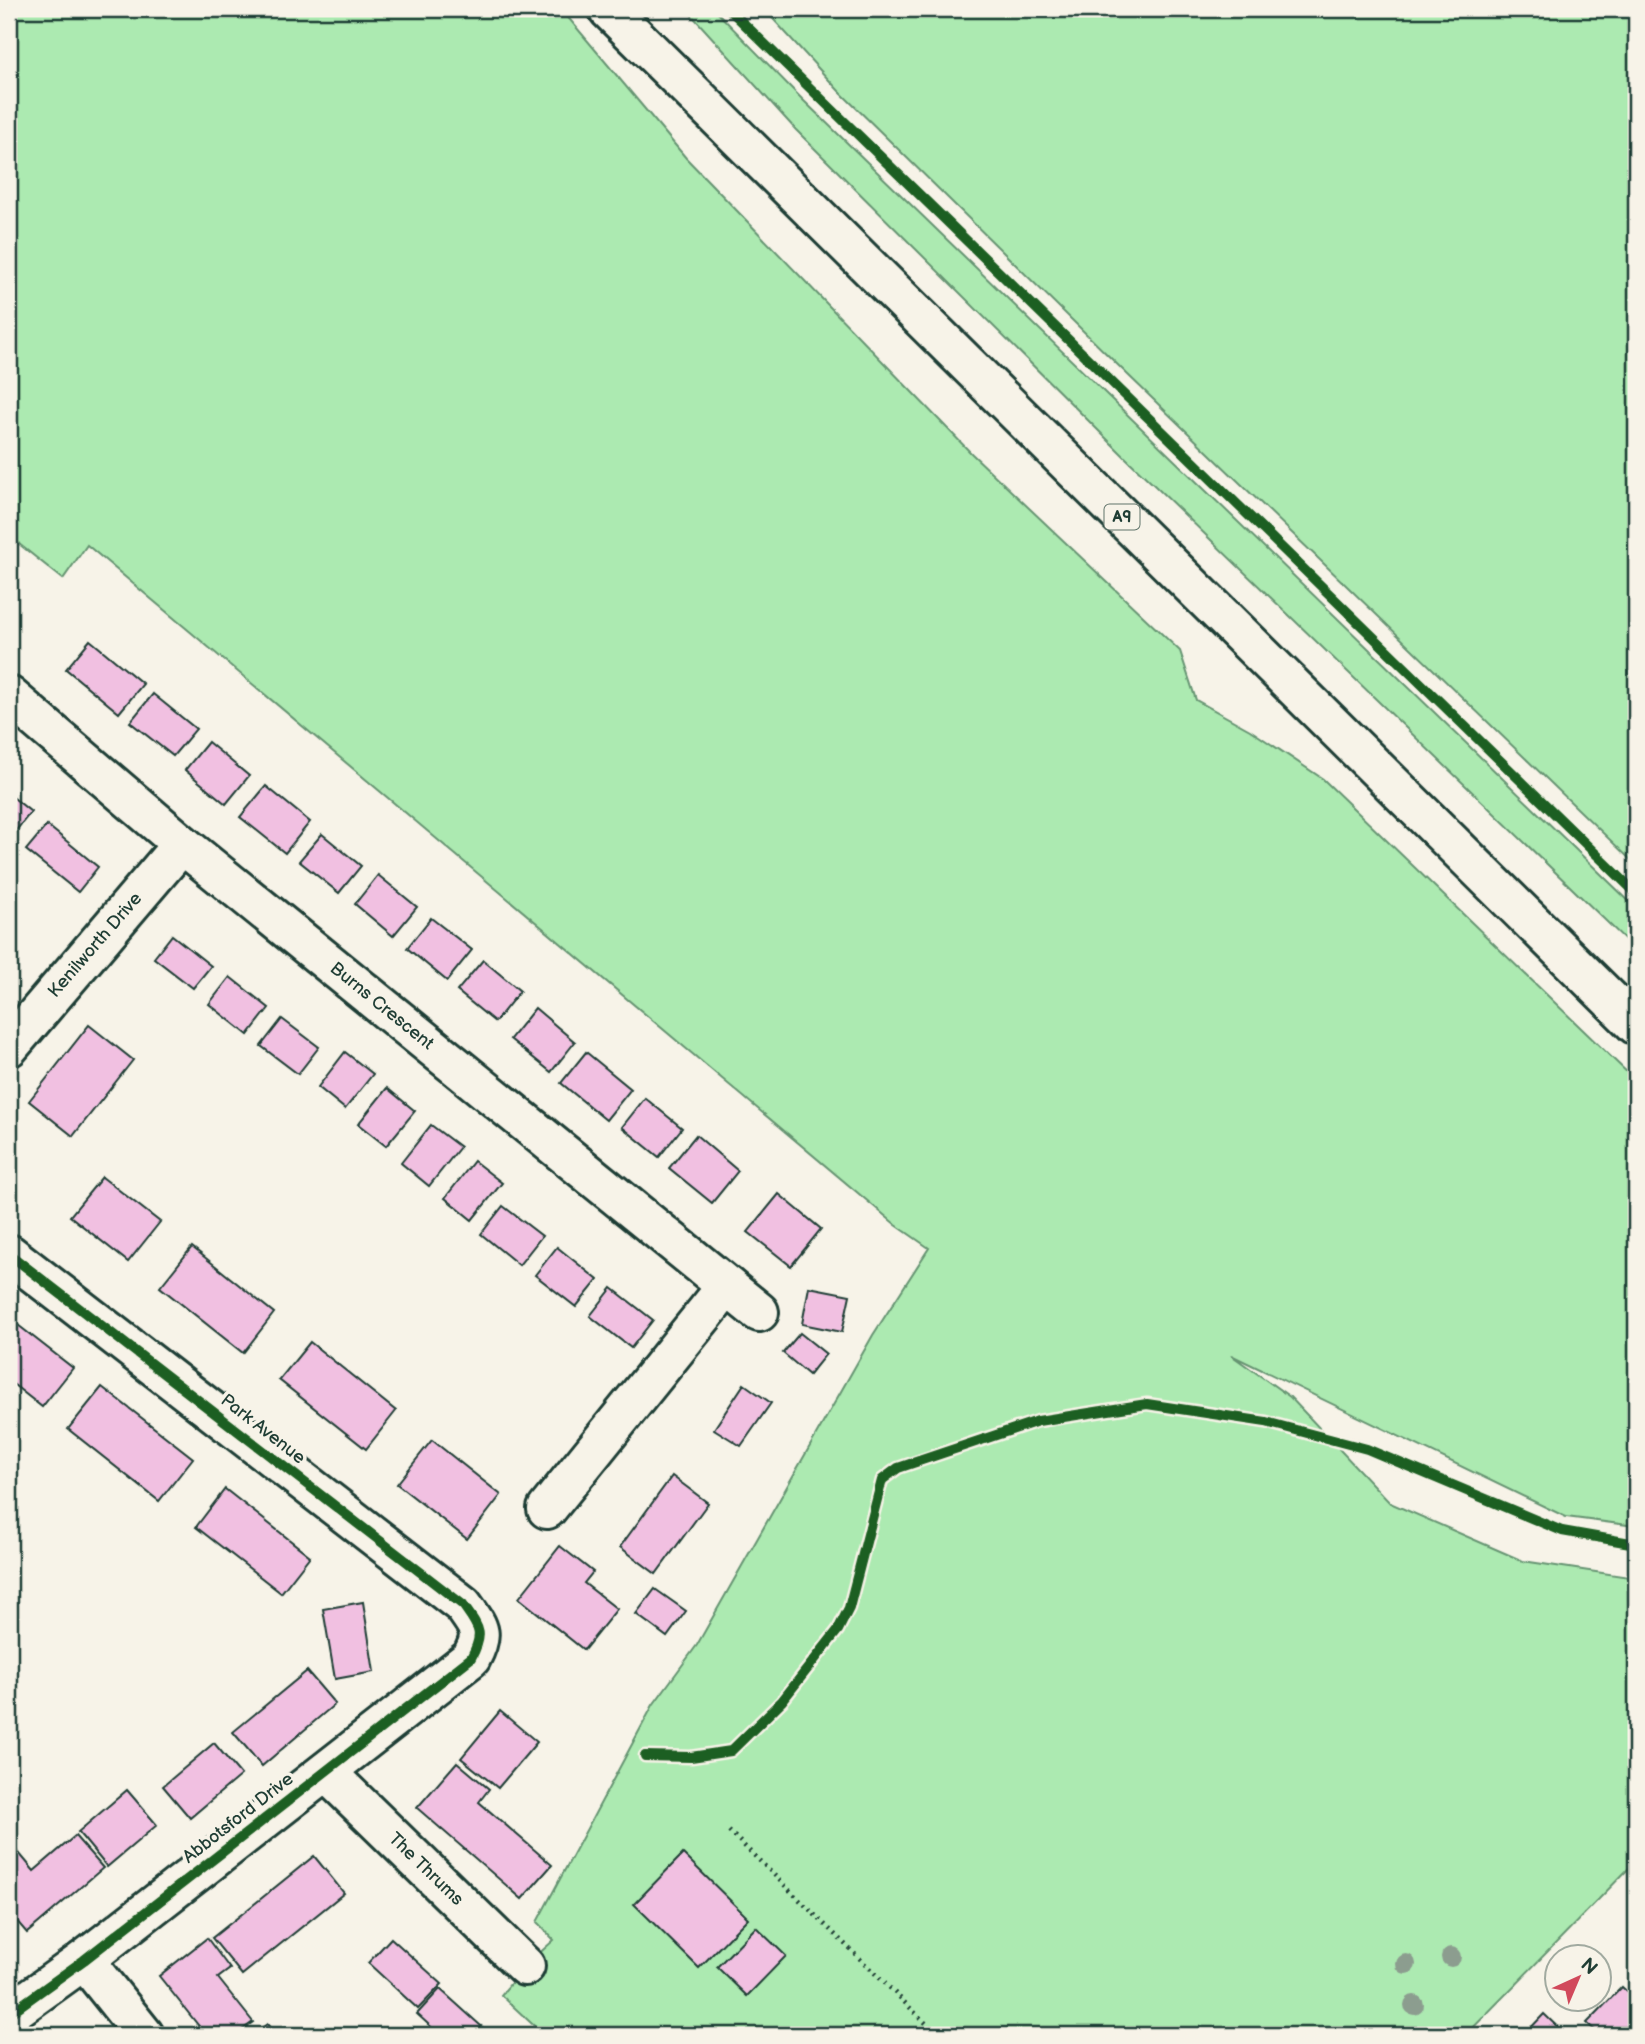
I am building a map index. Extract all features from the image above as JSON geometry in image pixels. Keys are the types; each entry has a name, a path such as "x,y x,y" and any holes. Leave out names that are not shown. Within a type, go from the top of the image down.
{"street":[{"name":"A9","path":"608,9 1636,1025"},
{"name":"Burns Crescent","path":"9,696 182,844 759,1311"},
{"name":"Kenilworth Drive","path":"9,1046 182,844"},
{"name":"Park Avenue","path":"9,1254 463,1605 477,1625 480,1642"},
{"path":"547,1509 727,1286"},
{"name":"Abbotsford Drive","path":"10,2010 84,1960 326,1772 471,1658 480,1642"},
{"name":"The Thrums","path":"326,1772 525,1966"},
{"path":"84,1960 144,2035"}],"path":[{"path":"729,1831 938,2035"}],"green space":[{"path":"9,9 561,9 686,158 972,454 1180,651 1196,700 1250,730 1323,779 1636,1081 1636,1526 1566,1517 1231,1355 1290,1397 1390,1503 1523,1561 1636,1578 1636,1861 1557,1942 1544,1942 1544,1955 1466,2035 544,2035 501,1995 525,1966 554,1940 537,1922 653,1705 697,1645 873,1335 929,1248 896,1225 87,545 63,579 9,536"},
{"path":"686,9 714,9 802,99 1636,908 1636,950 1127,459 796,130"},
{"path":"764,9 1636,9 1636,865 1127,374 839,91"}],"building":[{"path":"90,640 143,684 119,713 66,669"},
{"path":"153,694 196,729 173,756 130,722"},
{"path":"208,742 249,776 226,804 185,770"},
{"path":"266,786 310,822 285,853 240,817"},
{"path":"9,794 31,812 10,838 9,838"},
{"path":"47,825 98,867 78,892 26,850"},
{"path":"322,834 361,866 339,893 299,861"},
{"path":"378,875 417,907 393,936 355,904"},
{"path":"431,918 472,950 447,981 407,948"},
{"path":"172,935 211,966 193,988 154,958"},
{"path":"483,960 520,991 495,1022 457,991"},
{"path":"230,977 269,1008 248,1035 209,1004"},
{"path":"535,1008 575,1042 551,1072 510,1039"},
{"path":"282,1019 319,1047 298,1074 261,1046"},
{"path":"89,1025 133,1060 73,1136 29,1101"},
{"path":"345,1052 373,1074 345,1109 318,1087"},
{"path":"586,1052 631,1089 606,1120 561,1083"},
{"path":"387,1088 415,1111 386,1146 358,1124"},
{"path":"645,1098 682,1128 659,1157 622,1127"},
{"path":"431,1125 460,1147 429,1186 401,1163"},
{"path":"696,1135 738,1171 712,1203 669,1168"},
{"path":"474,1161 502,1183 472,1220 445,1198"},
{"path":"102,1177 160,1222 128,1262 70,1216"},
{"path":"779,1194 821,1229 791,1266 748,1232"},
{"path":"503,1206 542,1236 519,1265 481,1234"},
{"path":"192,1247 274,1313 243,1353 160,1287"},
{"path":"557,1247 598,1280 576,1307 535,1275"},
{"path":"809,1287 850,1295 842,1332 802,1324"},
{"path":"612,1288 653,1320 631,1348 590,1316"},
{"path":"9,1318 73,1368 42,1407 9,1381"},
{"path":"800,1333 826,1354 809,1375 783,1353"},
{"path":"310,1342 396,1411 366,1449 279,1380"},
{"path":"744,1384 771,1403 741,1446 714,1429"},
{"path":"102,1387 193,1458 159,1501 68,1429"},
{"path":"432,1440 501,1495 467,1539 397,1484"},
{"path":"672,1476 708,1503 656,1574 620,1547"},
{"path":"225,1489 310,1556 281,1593 196,1527"},
{"path":"560,1546 593,1572 584,1583 617,1609 584,1650 519,1598"},
{"path":"655,1589 686,1611 667,1637 636,1614"},
{"path":"363,1602 374,1672 335,1679 323,1609"},
{"path":"307,1671 335,1704 262,1766 233,1732"},
{"path":"500,1711 537,1742 498,1788 461,1758"},
{"path":"214,1743 241,1775 190,1818 163,1786"},
{"path":"457,1762 489,1789 479,1802 552,1865 522,1899 417,1808"},
{"path":"127,1790 157,1825 107,1867 78,1832"},
{"path":"75,1836 103,1868 27,1933 9,1912 9,1841 34,1871"},
{"path":"683,1854 748,1918 699,1968 634,1904"},
{"path":"314,1856 344,1893 242,1975 212,1938"},
{"path":"756,1927 786,1956 747,1996 717,1967"},
{"path":"207,1938 230,1969 218,1978 253,2022 235,2035 206,2035 159,1976"},
{"path":"391,1938 442,1984 418,2009 368,1963"},
{"path":"1622,1987 1636,2000 1636,2035 1600,2035 1587,2023 1598,2012 1614,2012 1614,1995"},
{"path":"440,1989 491,2035 440,2035 417,2014"},
{"path":"1544,2014 1566,2035 1524,2035"},
{"path":"267,2024 276,2035 252,2035"}],"cycle path":[{"path":"729,9 1636,893"},
{"path":"9,1254 463,1605 476,1625 479,1636 471,1658 84,1960 9,2014"},
{"path":"645,1756 691,1757 731,1751 782,1701 838,1630 849,1608 882,1480 898,1468 1038,1421 1147,1404 1266,1422 1367,1449 1562,1531 1636,1544"}]}
